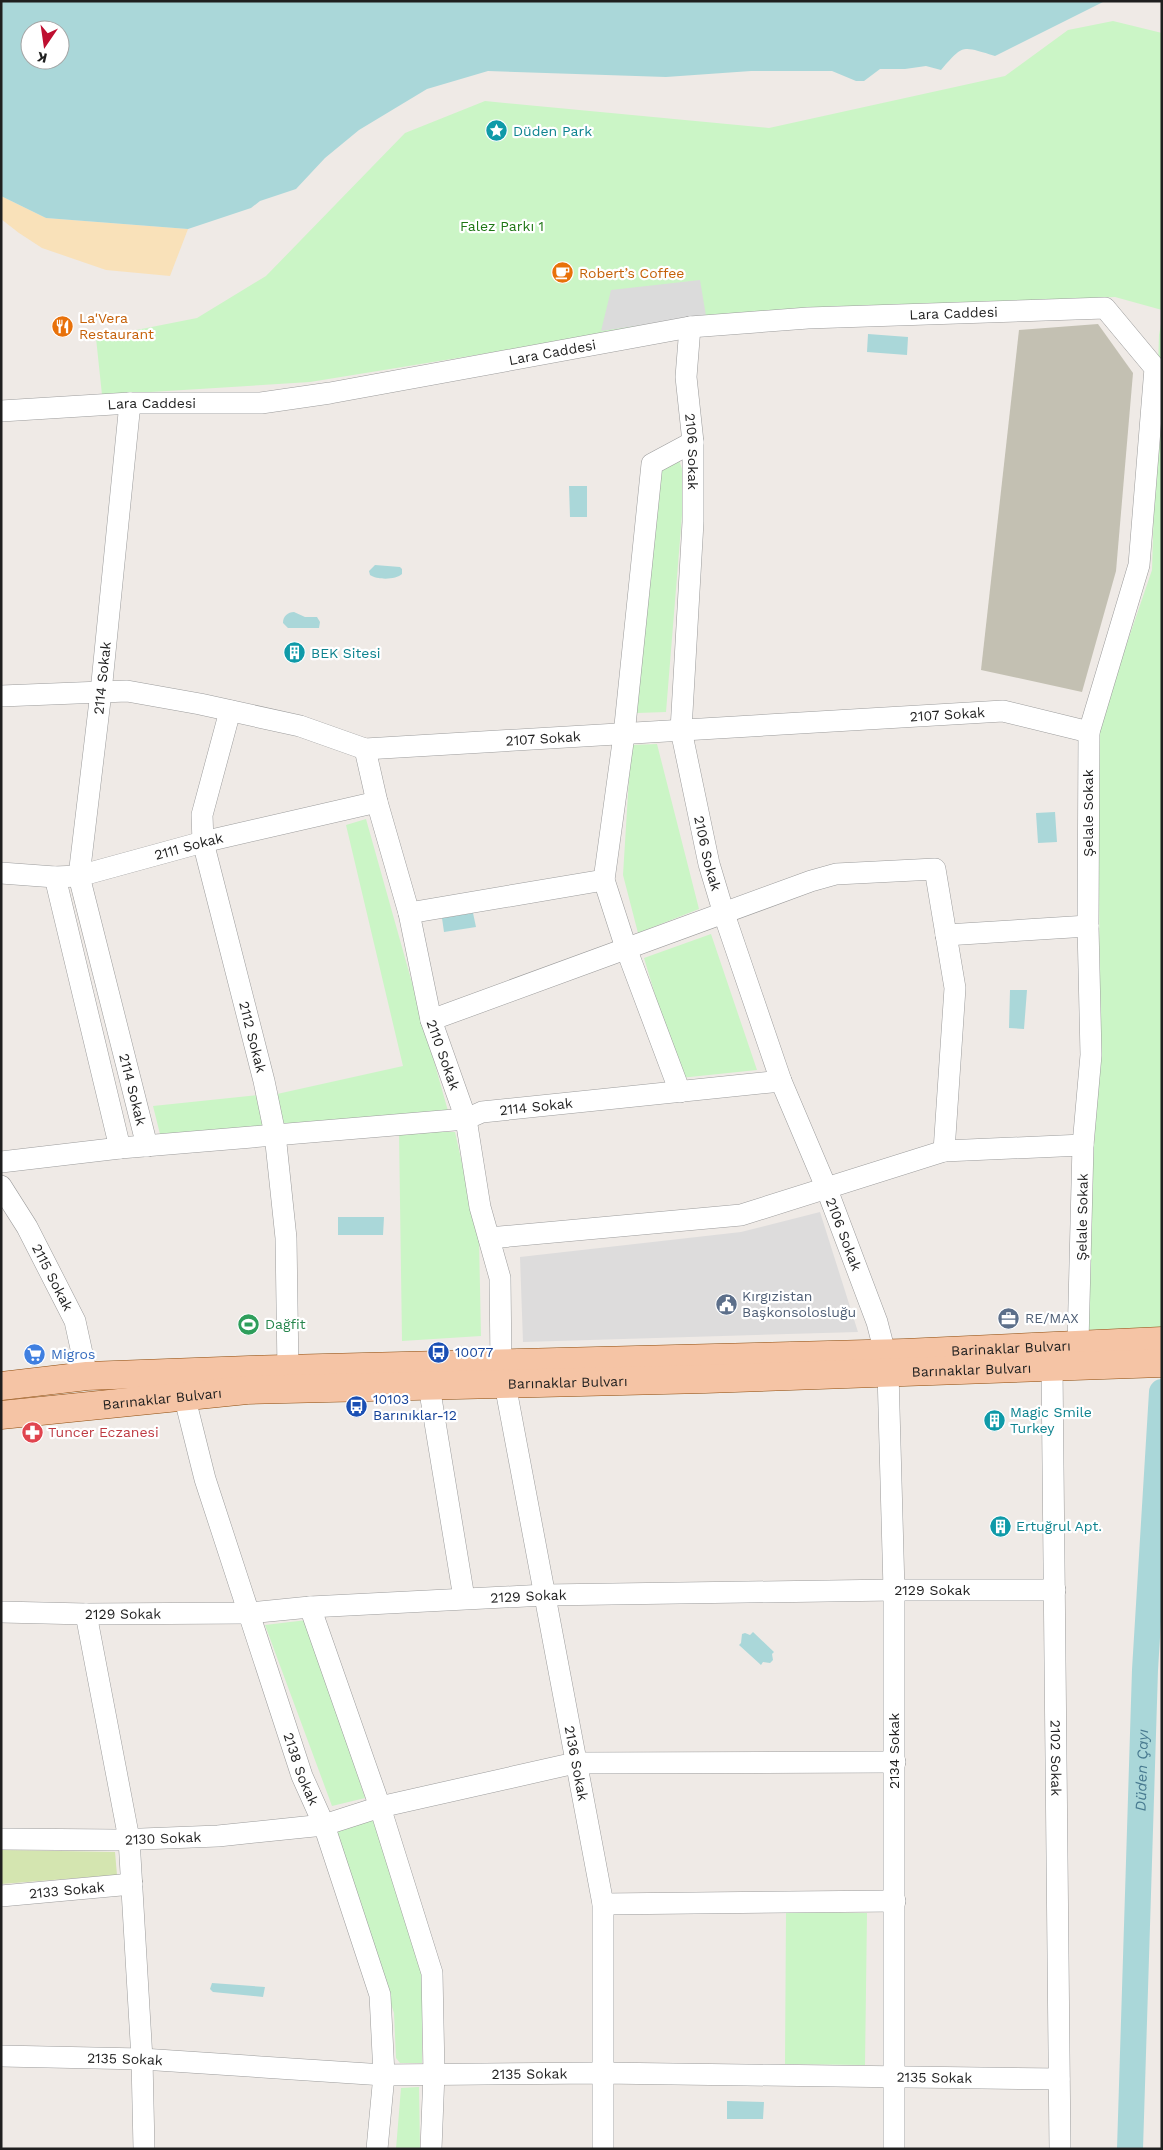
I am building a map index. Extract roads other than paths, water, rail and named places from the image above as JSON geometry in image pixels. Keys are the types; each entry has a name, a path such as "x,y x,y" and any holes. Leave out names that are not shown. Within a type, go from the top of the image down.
{"main road":[{"name":"Barinaklar Bulvarı","path":"887,1362 904,1354 1078,1343 1144,1349"},
{"name":"Barınaklar Bulvarı","path":"1,1386 87,1376 288,1370 503,1374 887,1362 1052,1368 1144,1349"},
{"path":"1144,1349 1162,1364"},
{"name":"Barınaklar Bulvarı","path":"1,1415 247,1390 429,1386 503,1374"}],"street":[{"name":"Lara Caddesi","path":"1,411 130,403 260,404 330,394 690,327 808,318 1105,308"},
{"name":"Şelale Sokak","path":"1078,1343 1084,1145 1091,1055 1088,926 1089,732 1139,565 1155,368 1105,308"},
{"name":"2106 Sokak","path":"690,327 686,377 693,442 693,522 681,730 709,864 724,914 781,1081 826,1187 877,1322 887,1362"},
{"name":"2114 Sokak","path":"130,403 101,692 79,876 147,1146 466,1119 482,1112 781,1081"},
{"path":"680,1092 626,948 604,880 624,735 652,464 693,442"},
{"name":"2107 Sokak","path":"1,696 127,691 300,726 366,749 1003,711 1089,732"},
{"name":"2112 Sokak","path":"230,711 202,815 204,842 264,1081 275,1134 286,1238 288,1370"},
{"name":"2110 Sokak","path":"366,749 377,802 409,914 431,1020 466,1119 480,1207 500,1278 503,1374"},
{"name":"2111 Sokak","path":"1,874 55,878 79,876 204,842 377,802"},
{"path":"431,1020 811,881 836,874 935,869 955,988 944,1151"},
{"path":"55,878 120,1148"},
{"path":"409,914 604,880"},
{"path":"946,935 1088,926"},
{"path":"489,1238 741,1214 944,1151 1084,1145"},
{"path":"1,1162 147,1146"},
{"name":"2115 Sokak","path":"1,1186 27,1227 75,1321 87,1376"},
{"name":"2134 Sokak","path":"887,1362 894,1590 894,2149"},
{"name":"2102 Sokak","path":"1052,1368 1060,2149"},
{"name":"2136 Sokak","path":"503,1374 603,1904 603,2149"},
{"path":"429,1386 464,1598"},
{"name":"2138 Sokak","path":"184,1395 205,1479 302,1776 324,1825 380,1995 384,2074 377,2149"},
{"name":"2129 Sokak","path":"1,1612 86,1614 249,1613 310,1607 545,1595 894,1590 1055,1590"},
{"path":"310,1607 380,1807 432,1973 434,2074 431,2149"},
{"path":"86,1614 129,1839 142,2059 144,2149"},
{"name":"2130 Sokak","path":"1,1838 129,1839 218,1836 324,1825 380,1807 575,1763 895,1762"},
{"name":"2133 Sokak","path":"1,1896 132,1884"},
{"path":"603,1904 894,1901"},
{"name":"2135 Sokak","path":"1,2056 142,2059 384,2074 893,2075 1059,2079"}],"water":[{"path":"1,1 1105,1 995,56 969,49 954,55 941,70 926,66 905,69 880,69 864,81 856,81 832,71 751,71 666,77 488,71 427,89 359,130 325,158 296,189 260,201 251,208 188,229 46,218 1,196"},
{"path":"868,334 908,337 907,355 867,352"},
{"path":"569,486 587,486 587,517 570,517"},
{"path":"375,565 400,567 402,574 391,578 373,577 369,571"},
{"path":"294,612 305,617 317,617 320,622 319,628 288,628 283,623 284,618"},
{"path":"1055,812 1057,842 1038,843 1036,813"},
{"path":"473,913 476,927 444,932 442,918"},
{"path":"1010,990 1027,990 1024,1029 1009,1028"},
{"path":"338,1217 384,1217 383,1235 338,1235"},
{"path":"753,1632 774,1652 772,1654 773,1660 770,1663 763,1662 761,1665 739,1645 742,1634 750,1635"},
{"path":"212,1983 265,1987 263,1997 213,1992 210,1989"},
{"path":"727,2101 764,2102 763,2119 727,2119"}],"waterway":[{"name":"Düden Çayı","path":"1130,2149 1145,1670 1162,1392"}],"place":[{"name":"Düden Park","path":"497,131"},
{"name":"Robert’s Coffee","path":"563,273"},
{"name":"La'Vera Restaurant","path":"63,326"},
{"name":"BEK Sitesi","path":"295,653"},
{"name":"Kırgızistan Başkonsolosluğu","path":"726,1304"},
{"name":"RE/MAX","path":"1009,1318"},
{"name":"Dağfit","path":"249,1324"},
{"name":"10077","path":"439,1352"},
{"name":"Migros","path":"35,1354"},
{"name":"10103 Barınıklar-12","path":"357,1407"},
{"name":"Magic Smile Turkey","path":"994,1420"},
{"name":"Tuncer Eczanesi","path":"32,1432"},
{"name":"Ertuğrul Apt.","path":"1000,1526"}],"park label":[{"name":"Falez Parkı 1","path":"502,226"}]}
